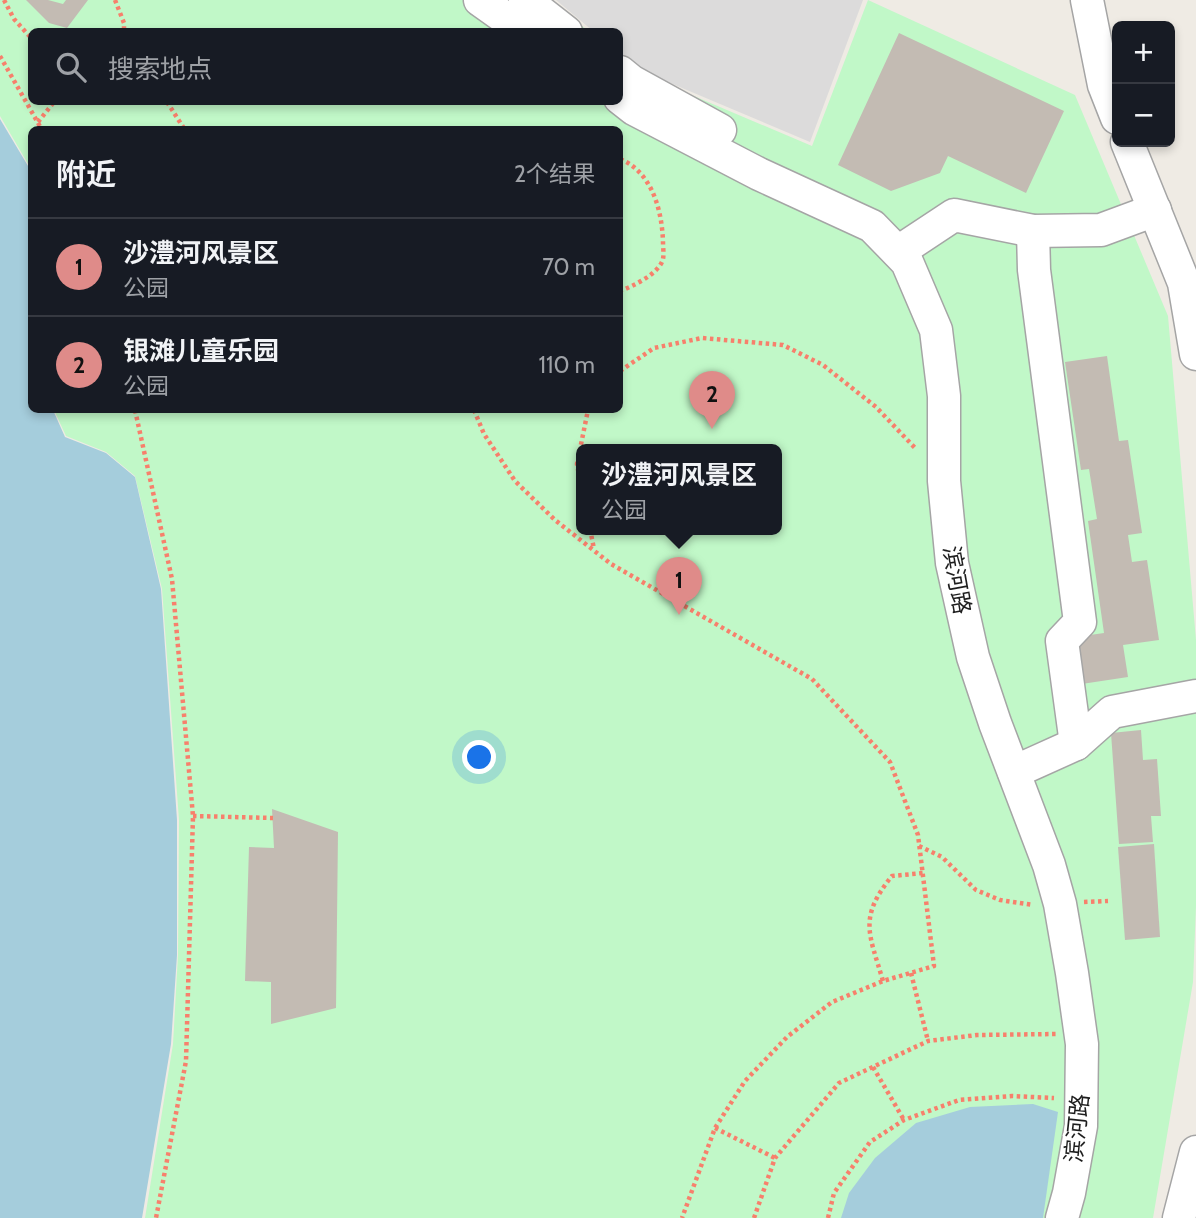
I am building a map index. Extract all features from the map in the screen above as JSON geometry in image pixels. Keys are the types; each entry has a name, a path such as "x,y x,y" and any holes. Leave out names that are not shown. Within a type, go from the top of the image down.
{"street":[{"path":"480,0 532,10 560,28"},
{"path":"1087,0 1104,85 1112,105"},
{"path":"623,75 631,82 789,167 788,188"},
{"name":"滨河路","path":"623,101 788,188 872,226 907,262 936,330 944,396 944,481 952,563 973,657 1049,865 1059,904 1081,1034 1081,1126 1062,1218"},
{"path":"1129,147 1184,283 1196,354"},
{"path":"898,252 954,215 1033,231 1101,230 1154,210"},
{"path":"1033,231 1034,270 1080,622 1062,641 1076,744"},
{"path":"1014,772 1076,744 1112,712 1196,696"},
{"path":"1179,1218 1196,1152"}],"path":[{"path":"4,0 14,19 28,35"},
{"path":"115,0 124,28"},
{"path":"0,56 28,105"},
{"path":"28,105 40,126"},
{"path":"38,122 52,105"},
{"path":"169,105 183,126"},
{"path":"623,160 631,164 653,191 662,223 663,259 653,273 623,289"},
{"path":"623,369 654,348 702,338 783,345 823,365 876,407 944,481"},
{"path":"136,413 172,579 193,816 186,1061 156,1218"},
{"path":"475,413 484,434 515,481 555,520 611,564 812,679 890,762 918,835 934,966 883,981 832,1002 787,1037 745,1081 715,1128 682,1218"},
{"path":"581,444 587,413"},
{"path":"591,535 594,550"},
{"path":"193,816 273,818"},
{"path":"919,846 942,857 976,890 1000,900 1029,905 1108,901"},
{"path":"883,981 869,933 870,913 877,894 892,876 923,873"},
{"path":"911,973 928,1041"},
{"path":"754,1218 775,1158 839,1083 928,1041 977,1035 1081,1034"},
{"path":"873,1067 904,1120"},
{"path":"828,1218 834,1193 870,1142 904,1120 959,1100 1012,1096 1081,1098"},
{"path":"715,1128 775,1158"}],"shaded area":[{"path":"556,0 863,0 810,142 637,69 623,57 623,28 589,28"}],"green space":[{"path":"0,0 551,0 584,28 28,28 28,105 623,105 623,96 635,71 812,146 868,0 1075,95 1168,316 1196,640 1196,906 1193,982 1153,1218 145,1218 173,1044 178,955 179,820 162,589 135,476 106,452 66,436 55,413 623,413 623,126 28,126 28,164 0,116"}],"water":[{"path":"0,119 28,166 28,413 54,413 65,437 106,453 135,477 161,589 177,820 177,955 171,1044 142,1218 0,1218"},
{"path":"1033,1104 1058,1112 1043,1218 841,1218 849,1193 875,1158 916,1123 970,1107"}],"building":[{"path":"26,0 48,0 63,4 66,0 88,0 67,28 49,23"},
{"path":"899,33 1064,111 1026,193 948,156 940,173 891,191 838,165"},
{"path":"1107,356 1119,441 1128,440 1142,533 1128,535 1132,562 1147,560 1159,640 1123,645 1128,677 1075,685 1069,638 1104,633 1088,521 1097,519 1089,469 1081,470 1065,362"},
{"path":"1141,730 1143,760 1157,759 1161,816 1151,816 1153,842 1119,844 1111,733"},
{"path":"272,809 338,832 336,1008 271,1024 271,982 245,981 249,847 274,848"},
{"path":"1154,844 1160,937 1125,940 1118,847"}],"place":[{"name":"银滩儿童乐园","path":"712,429"},
{"name":"沙澧河风景区","path":"679,615"}]}
